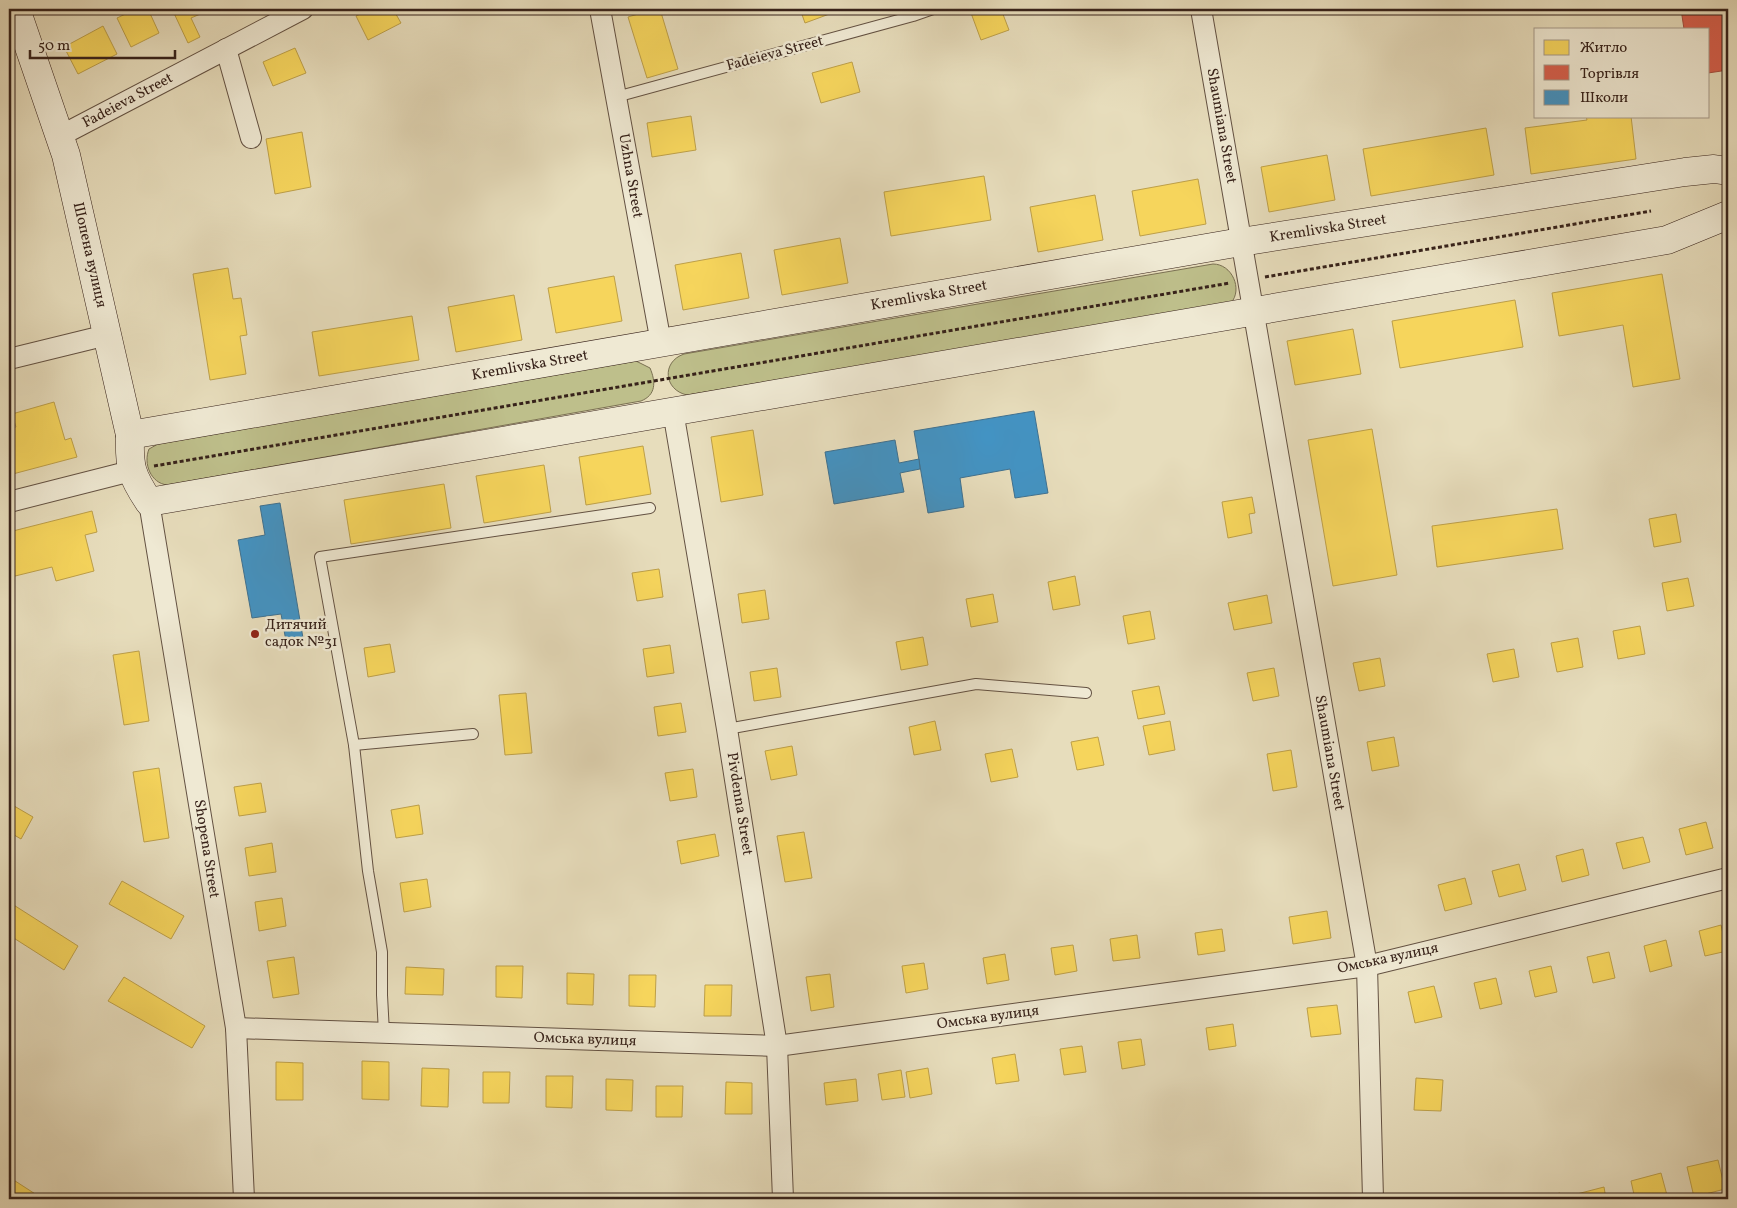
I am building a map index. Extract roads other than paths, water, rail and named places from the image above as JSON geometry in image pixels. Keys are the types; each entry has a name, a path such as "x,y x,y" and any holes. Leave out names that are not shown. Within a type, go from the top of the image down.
{"street":[{"name":"Шопена вулиця","path":"16,9 66,155 130,435 131,471 149,502"},
{"name":"Fadeieva Street","path":"60,136 303,9"},
{"name":"Uzhna Street","path":"600,9 661,343"},
{"name":"Shaumiana Street","path":"1201,9 1367,966 1373,1199"},
{"path":"226,49 251,138"},
{"name":"Kremlivska Street","path":"130,435 1241,242 1685,172 1714,169 1728,171"},
{"path":"149,502 1667,240 1728,215"},
{"path":"9,359 107,335"},
{"name":"Pivdenna Street","path":"673,411 727,729 777,1046 783,1199"},
{"path":"9,502 131,471"},
{"name":"Shopena Street","path":"149,502 236,1028 244,1199"},
{"name":"Омська вулиця","path":"236,1028 777,1046 1367,966 1728,878"}],"lane":[{"name":"Fadeieva Street","path":"616,98 933,9"},
{"path":"384,1033 382,952 368,871 354,745 320,557 650,508"},
{"path":"727,729 976,684 1086,693"},
{"path":"354,745 473,734"}],"place":[{"name":"Дитячий садок №31","path":"255,634"}]}
